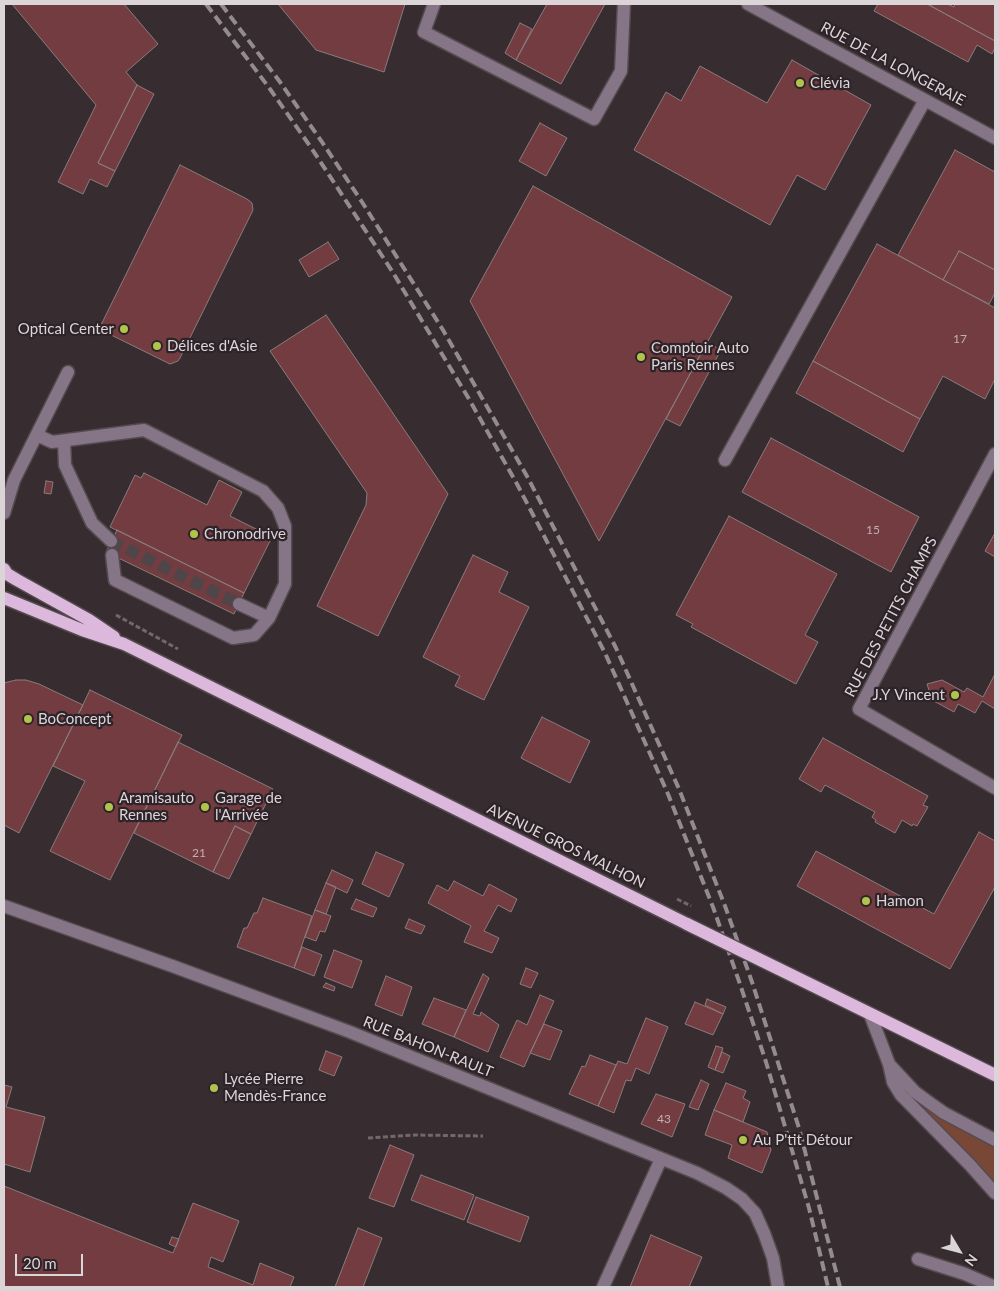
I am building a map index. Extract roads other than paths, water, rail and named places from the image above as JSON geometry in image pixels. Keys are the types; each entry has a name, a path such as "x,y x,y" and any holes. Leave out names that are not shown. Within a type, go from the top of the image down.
{"main road":[{"name":"AVENUE GROS MALHON","path":"4,569 17,580 90,620 124,644"},
{"name":"AVENUE GROS MALHON","path":"4,598 82,630 124,644 687,924 995,1074"}],"street":[{"path":"434,4 424,32 594,119 621,72 624,4"},
{"name":"RUE DE LA LONGERAIE","path":"748,4 995,138"},
{"path":"725,460 925,100"},
{"path":"4,513 14,480 68,372"},
{"path":"37,435 52,442 144,430 263,491 278,508 285,526 285,584 269,618 254,635 233,638 115,580 112,555"},
{"path":"64,441 65,465 92,524 111,541"},
{"name":"RUE DES PETITS CHAMPS","path":"995,454 859,709 995,788"},
{"path":"4,493 14,480"},
{"path":"239,604 269,618"},
{"name":"RUE BAHON-RAULT","path":"4,906 350,1032 697,1173 726,1188 742,1199 755,1213 773,1258 778,1287"},
{"path":"870,1014 889,1064 893,1082 901,1095 970,1164 995,1193"},
{"path":"889,1064 915,1092 930,1103 944,1113 995,1140"},
{"path":"603,1287 661,1159"},
{"path":"918,1259 965,1274 995,1287"}],"tunnel":[{"path":"111,541 239,604"}],"railway":[{"path":"206,4 270,89 312,149 392,271 469,399 517,484 605,653 668,794 713,907 766,1062 809,1208 828,1287"},
{"path":"221,4 280,82 322,142 443,330 528,478 616,648 679,789 725,906 752,982 799,1128 840,1287"}],"place":[{"name":"Clévia","path":"800,83"},
{"name":"Optical Center","path":"124,329"},
{"name":"Délices d'Asie","path":"157,346"},
{"name":"Comptoir Auto Paris Rennes","path":"641,357"},
{"name":"Chronodrive","path":"194,534"},
{"name":"J.Y Vincent","path":"955,695"},
{"name":"BoConcept","path":"28,719"},
{"name":"Aramisauto Rennes","path":"109,807"},
{"name":"Garage de l'Arrivée","path":"205,807"},
{"name":"Hamon","path":"866,901"},
{"name":"Lycée Pierre Mendès-France","path":"214,1088"},
{"name":"Au P'tit Détour","path":"743,1140"}]}
